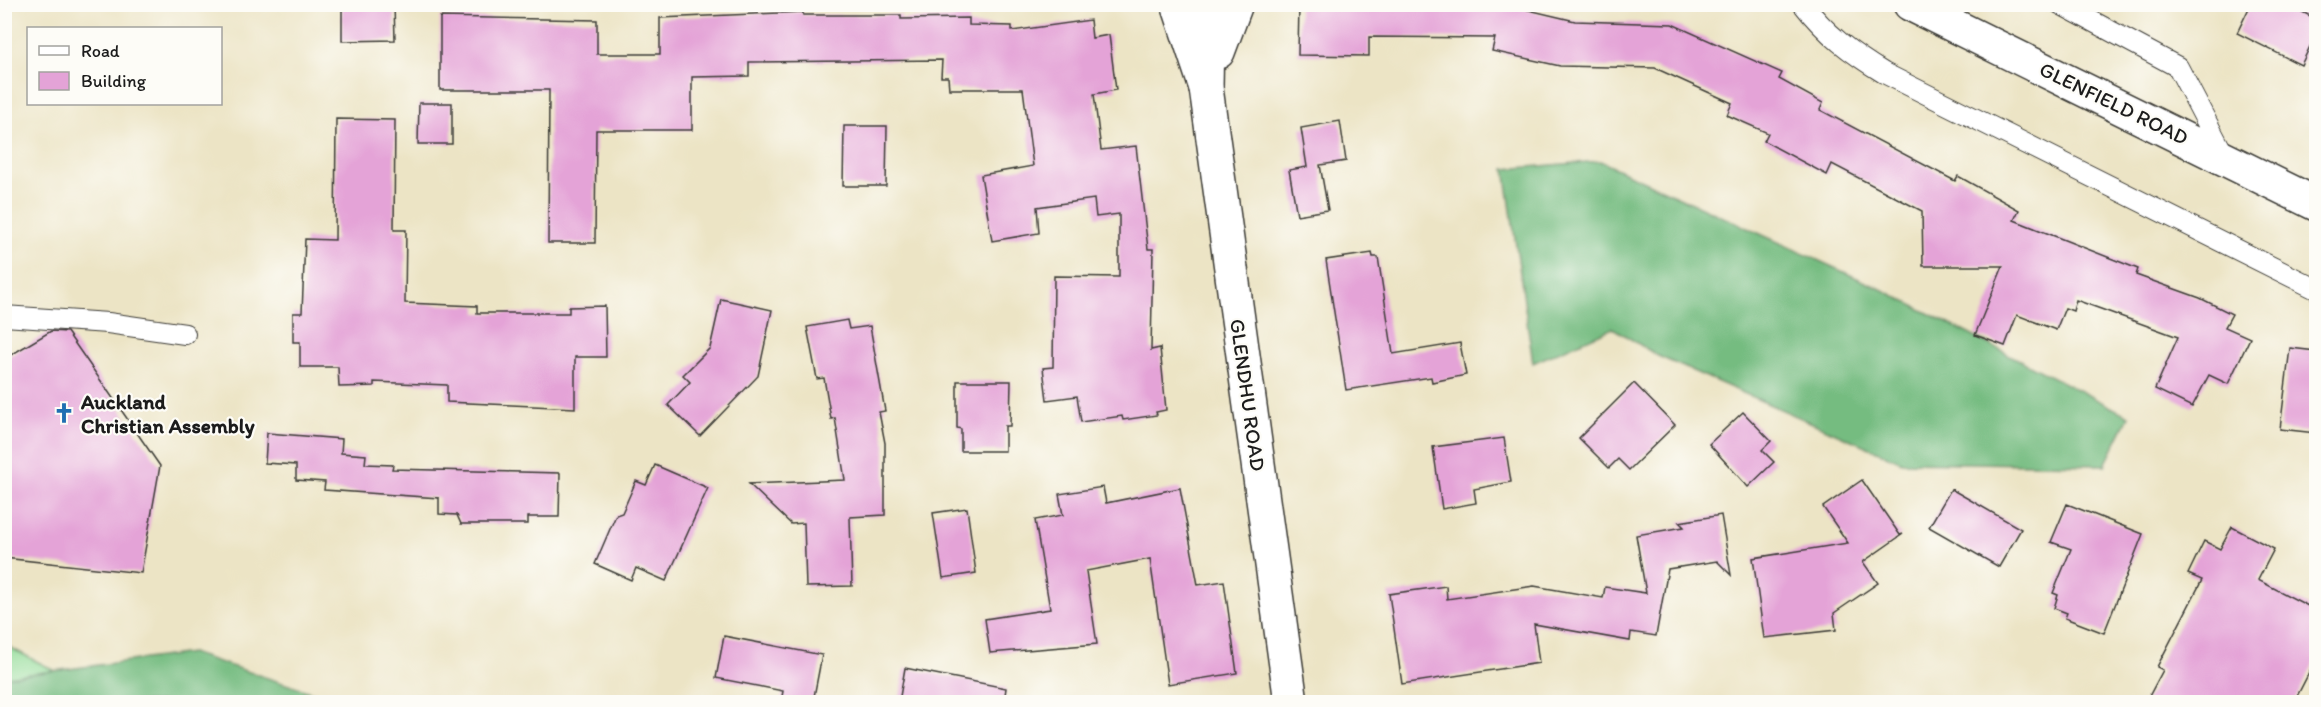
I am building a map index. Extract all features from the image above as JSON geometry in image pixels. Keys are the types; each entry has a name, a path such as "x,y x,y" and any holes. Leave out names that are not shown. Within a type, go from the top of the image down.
{"street":[{"path":"1178,4 1206,88"},
{"name":"GLENDHU ROAD","path":"1211,4 1207,32 1206,88 1291,702"},
{"name":"GLENDHU ROAD","path":"1206,88 1236,4"},
{"name":"GLENFIELD ROAD","path":"1910,4 2225,157 2316,204"}],"lane":[{"path":"1803,4 1821,28 1846,50 1884,73 2316,289"},
{"path":"2060,4 2178,67 2225,157"},
{"path":"4,316 108,323 185,334"}],"green space":[{"path":"1600,161 1879,288 2129,416 2105,465 1902,462 1658,356 1613,328 1533,363 1505,169"},
{"path":"5,645 116,702 5,702"},
{"path":"191,653 341,702 5,702 5,679 7,677"}],"building":[{"path":"342,4 394,4 395,40 342,41"},
{"path":"1299,4 1503,4 1575,21 1672,24 1782,73 1779,79 1823,103 1820,110 1955,181 1958,176 2019,210 2014,220 2138,269 2136,275 2200,298 2232,314 2225,327 2250,338 2228,384 2209,375 2192,407 2155,389 2178,337 2076,300 2073,311 2065,308 2056,330 2017,315 2005,346 1975,335 2003,266 1923,266 1922,211 1832,164 1827,175 1764,141 1768,133 1727,115 1732,103 1655,68 1560,66 1492,51 1495,38 1369,37 1369,56 1298,55"},
{"path":"2251,4 2287,4 2316,19 2316,34 2301,65 2237,33"},
{"path":"803,12 803,15 901,15 901,19 969,18 969,25 1012,26 1012,31 1090,20 1092,38 1109,35 1116,90 1094,94 1101,150 1136,146 1148,249 1153,249 1151,350 1160,348 1166,410 1156,412 1157,415 1123,420 1122,416 1081,422 1077,396 1047,400 1043,368 1053,367 1054,276 1119,277 1119,214 1096,217 1094,199 1037,207 1039,233 992,241 981,175 1033,166 1023,89 949,89 948,77 941,77 942,60 749,62 749,76 692,77 692,130 596,130 595,243 548,243 549,90 440,90 440,17 597,20 597,54 660,54 660,18"},
{"path":"419,103 452,103 452,144 418,144"},
{"path":"336,119 395,120 394,230 406,230 405,303 477,306 477,313 569,313 569,307 605,306 606,357 575,357 575,408 447,402 447,385 374,382 374,386 339,387 338,367 300,367 300,342 293,342 293,313 302,313 305,239 335,240"},
{"path":"1340,121 1346,161 1320,165 1328,210 1297,215 1289,170 1307,167 1301,128"},
{"path":"844,126 887,126 886,186 843,186"},
{"path":"1372,253 1373,257 1378,257 1393,354 1460,343 1466,375 1432,382 1431,377 1346,390 1326,260"},
{"path":"721,299 772,310 758,376 700,436 668,405 690,382 683,375 710,348"},
{"path":"847,320 849,329 870,326 885,411 879,412 885,443 885,515 850,517 852,586 806,587 804,523 791,524 749,484 845,480 835,418 831,419 824,378 817,379 807,327"},
{"name":"Auckland Christian Assembly","path":"51,331 67,332 160,466 141,573 4,558 4,359"},
{"path":"2290,348 2316,351 2316,433 2280,429"},
{"path":"957,381 1011,381 1010,426 1005,426 1005,451 961,451 961,429 957,428"},
{"path":"1634,383 1675,425 1629,470 1618,459 1609,468 1579,438"},
{"path":"1743,412 1771,441 1762,450 1774,462 1748,487 1709,444"},
{"path":"267,433 342,439 341,453 366,455 365,464 393,465 392,469 560,473 559,517 528,517 528,524 461,524 457,515 439,514 439,498 324,490 325,482 296,480 296,465 265,463"},
{"path":"1504,438 1511,482 1474,489 1476,503 1442,509 1433,447"},
{"path":"655,465 708,488 666,581 636,568 631,580 595,564 616,515 622,513 636,481 646,485"},
{"path":"1862,480 1900,535 1903,534 1863,562 1878,583 1834,613 1836,630 1764,638 1753,558 1848,543 1823,507"},
{"path":"1103,487 1106,503 1180,488 1198,585 1224,581 1237,673 1168,684 1150,559 1086,571 1097,644 990,653 985,619 1050,609 1035,520 1063,515 1059,494"},
{"path":"1951,489 2021,529 1999,567 1929,527"},
{"path":"2067,504 2143,534 2104,633 2065,618 2067,613 2054,608 2058,595 2053,593 2071,549 2051,542"},
{"path":"967,508 976,573 943,578 933,513"},
{"path":"1721,515 1731,575 1717,561 1668,569 1656,636 1631,632 1630,641 1534,624 1539,663 1402,684 1389,594 1446,586 1447,599 1534,586 1603,598 1605,587 1646,593 1636,535 1684,527 1679,522"},
{"path":"2232,527 2274,549 2258,580 2316,610 2316,659 2294,702 2146,702 2163,670 2157,667 2202,580 2188,574 2204,541 2220,549"},
{"path":"724,636 822,655 813,702 781,702 783,691 716,678"},
{"path":"905,668 1006,688 1004,702 899,702"}],"place":[{"name":"Auckland Christian Assembly","path":"64,413"}]}
